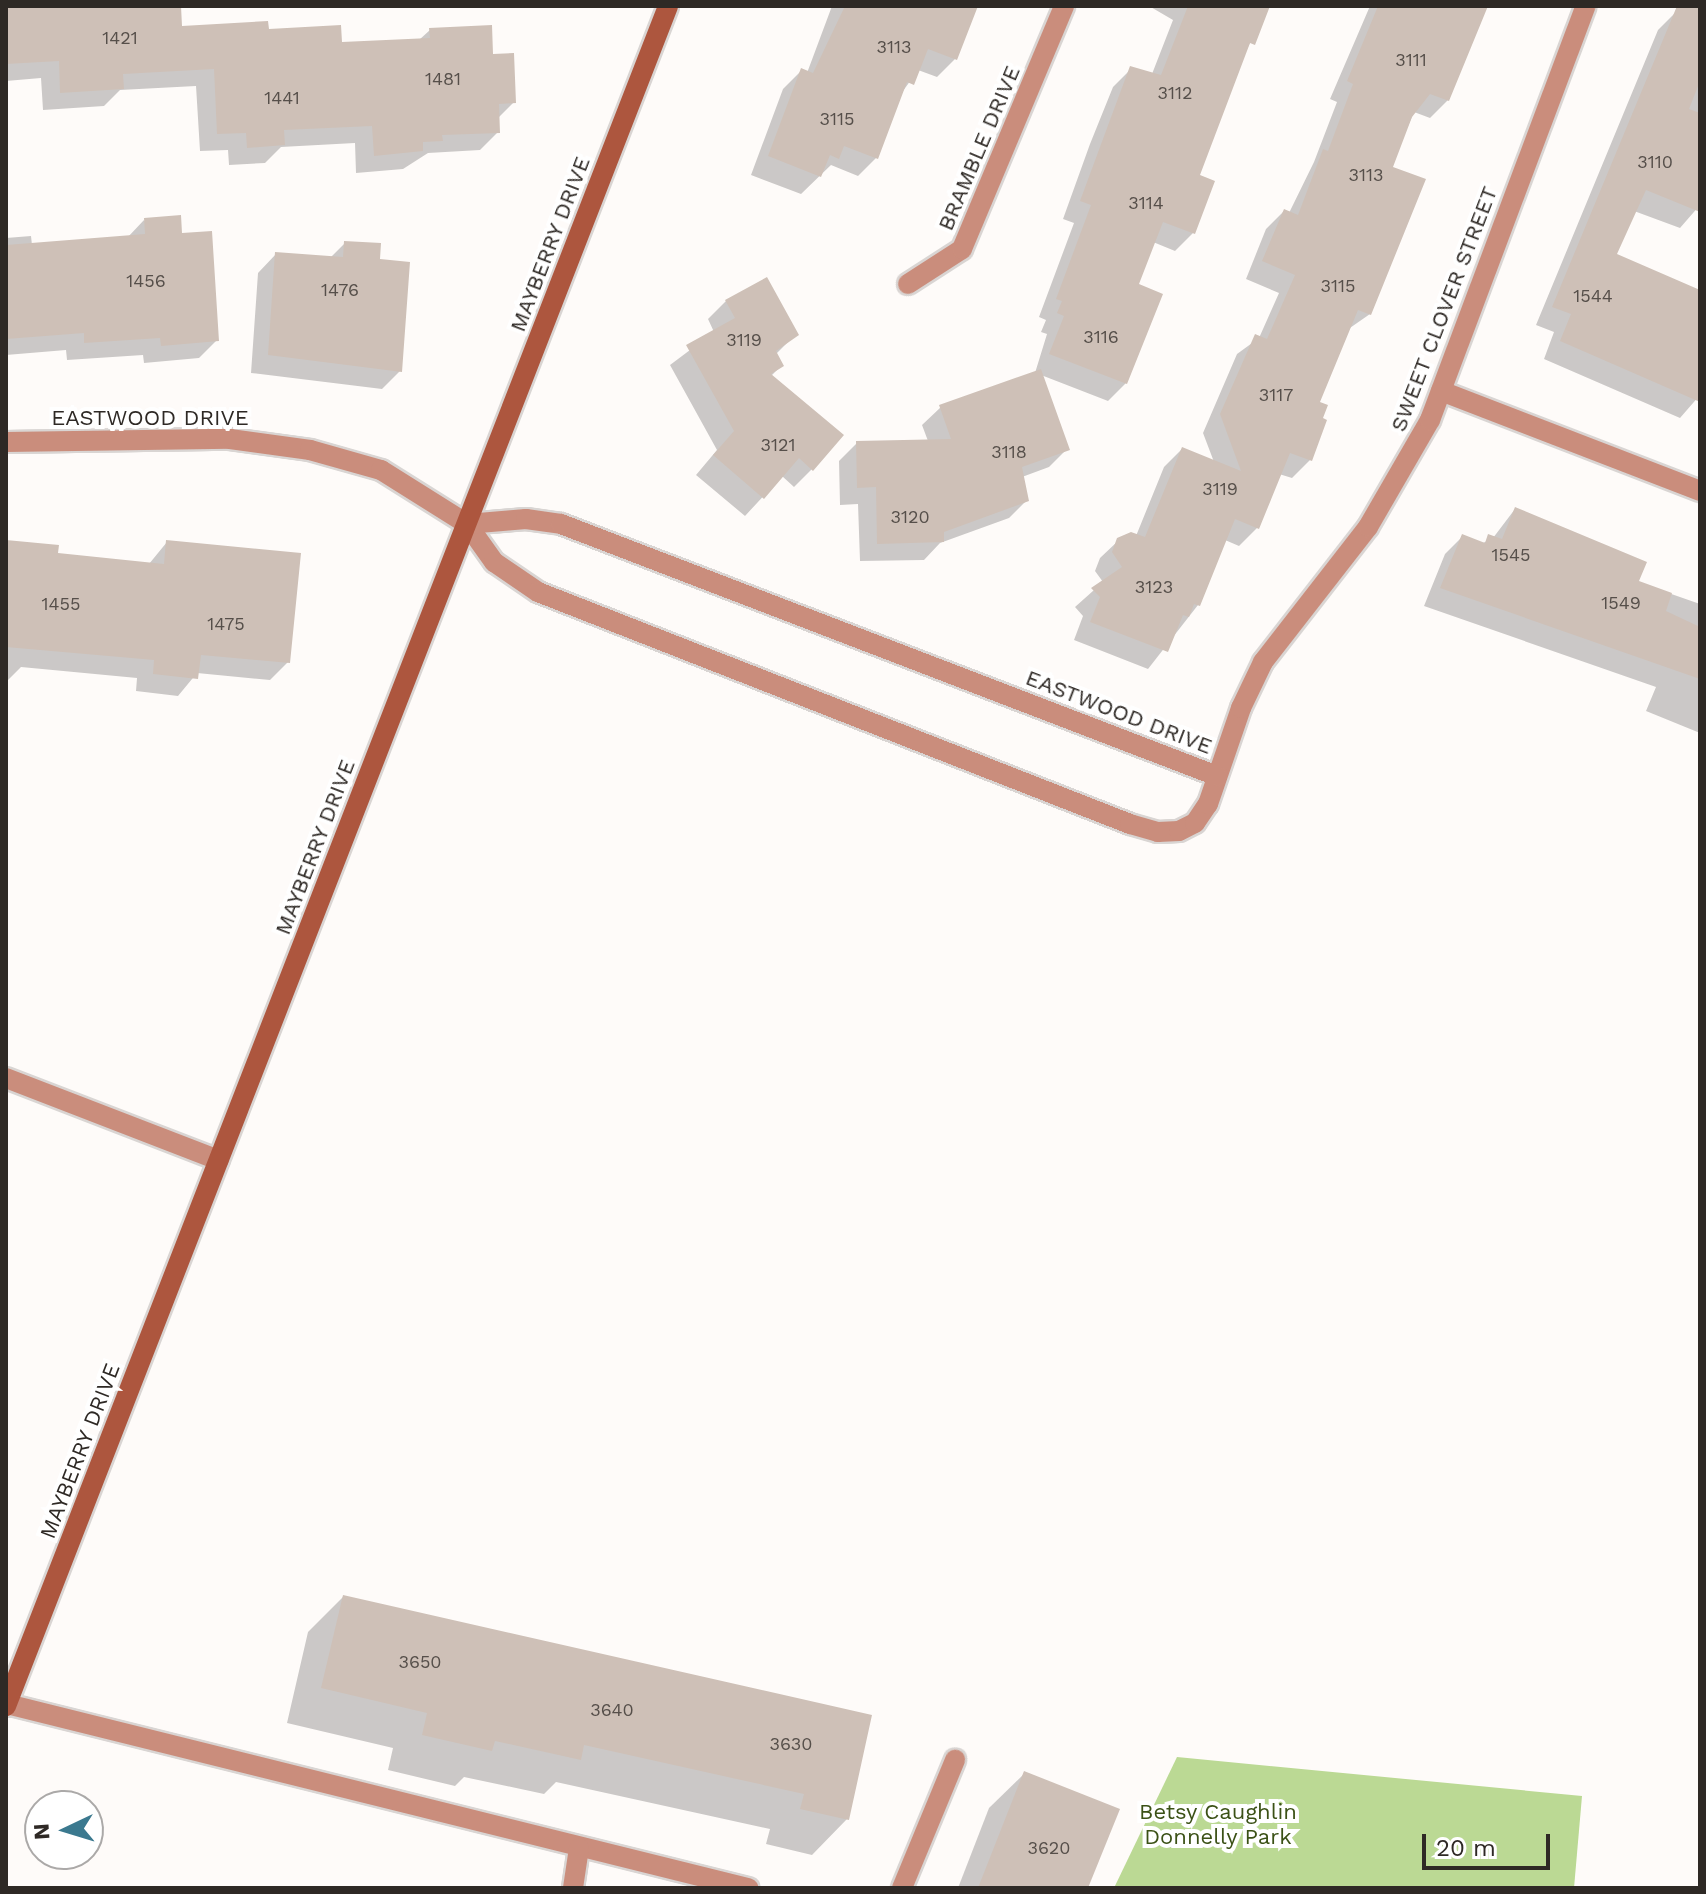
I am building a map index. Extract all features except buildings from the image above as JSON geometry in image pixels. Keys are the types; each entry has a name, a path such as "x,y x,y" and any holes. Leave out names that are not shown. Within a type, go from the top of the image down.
{"main road":[{"name":"MAYBERRY DRIVE","path":"6,1705 668,6"}],"street":[{"name":"BRAMBLE DRIVE","path":"908,284 962,249 1064,6"},
{"name":"SWEET CLOVER STREET","path":"1217,776 1263,662 1368,527 1405,469 1441,391 1586,6"},
{"path":"1441,391 1700,491"},
{"name":"EASTWOOD DRIVE","path":"6,442 230,439 310,450 381,470 467,524 494,562 538,592 1130,824 1158,832 1195,823 1208,804 1217,776 561,524 526,519 467,524"},
{"path":"6,1078 219,1160"},
{"path":"6,1705 748,1888"},
{"path":"902,1888 955,1760"},
{"path":"573,1888 579,1848"}],"green space":[{"name":"Betsy Caughlin Donnelly Park","path":"1177,1757 1582,1796 1574,1888 1114,1888"}]}
